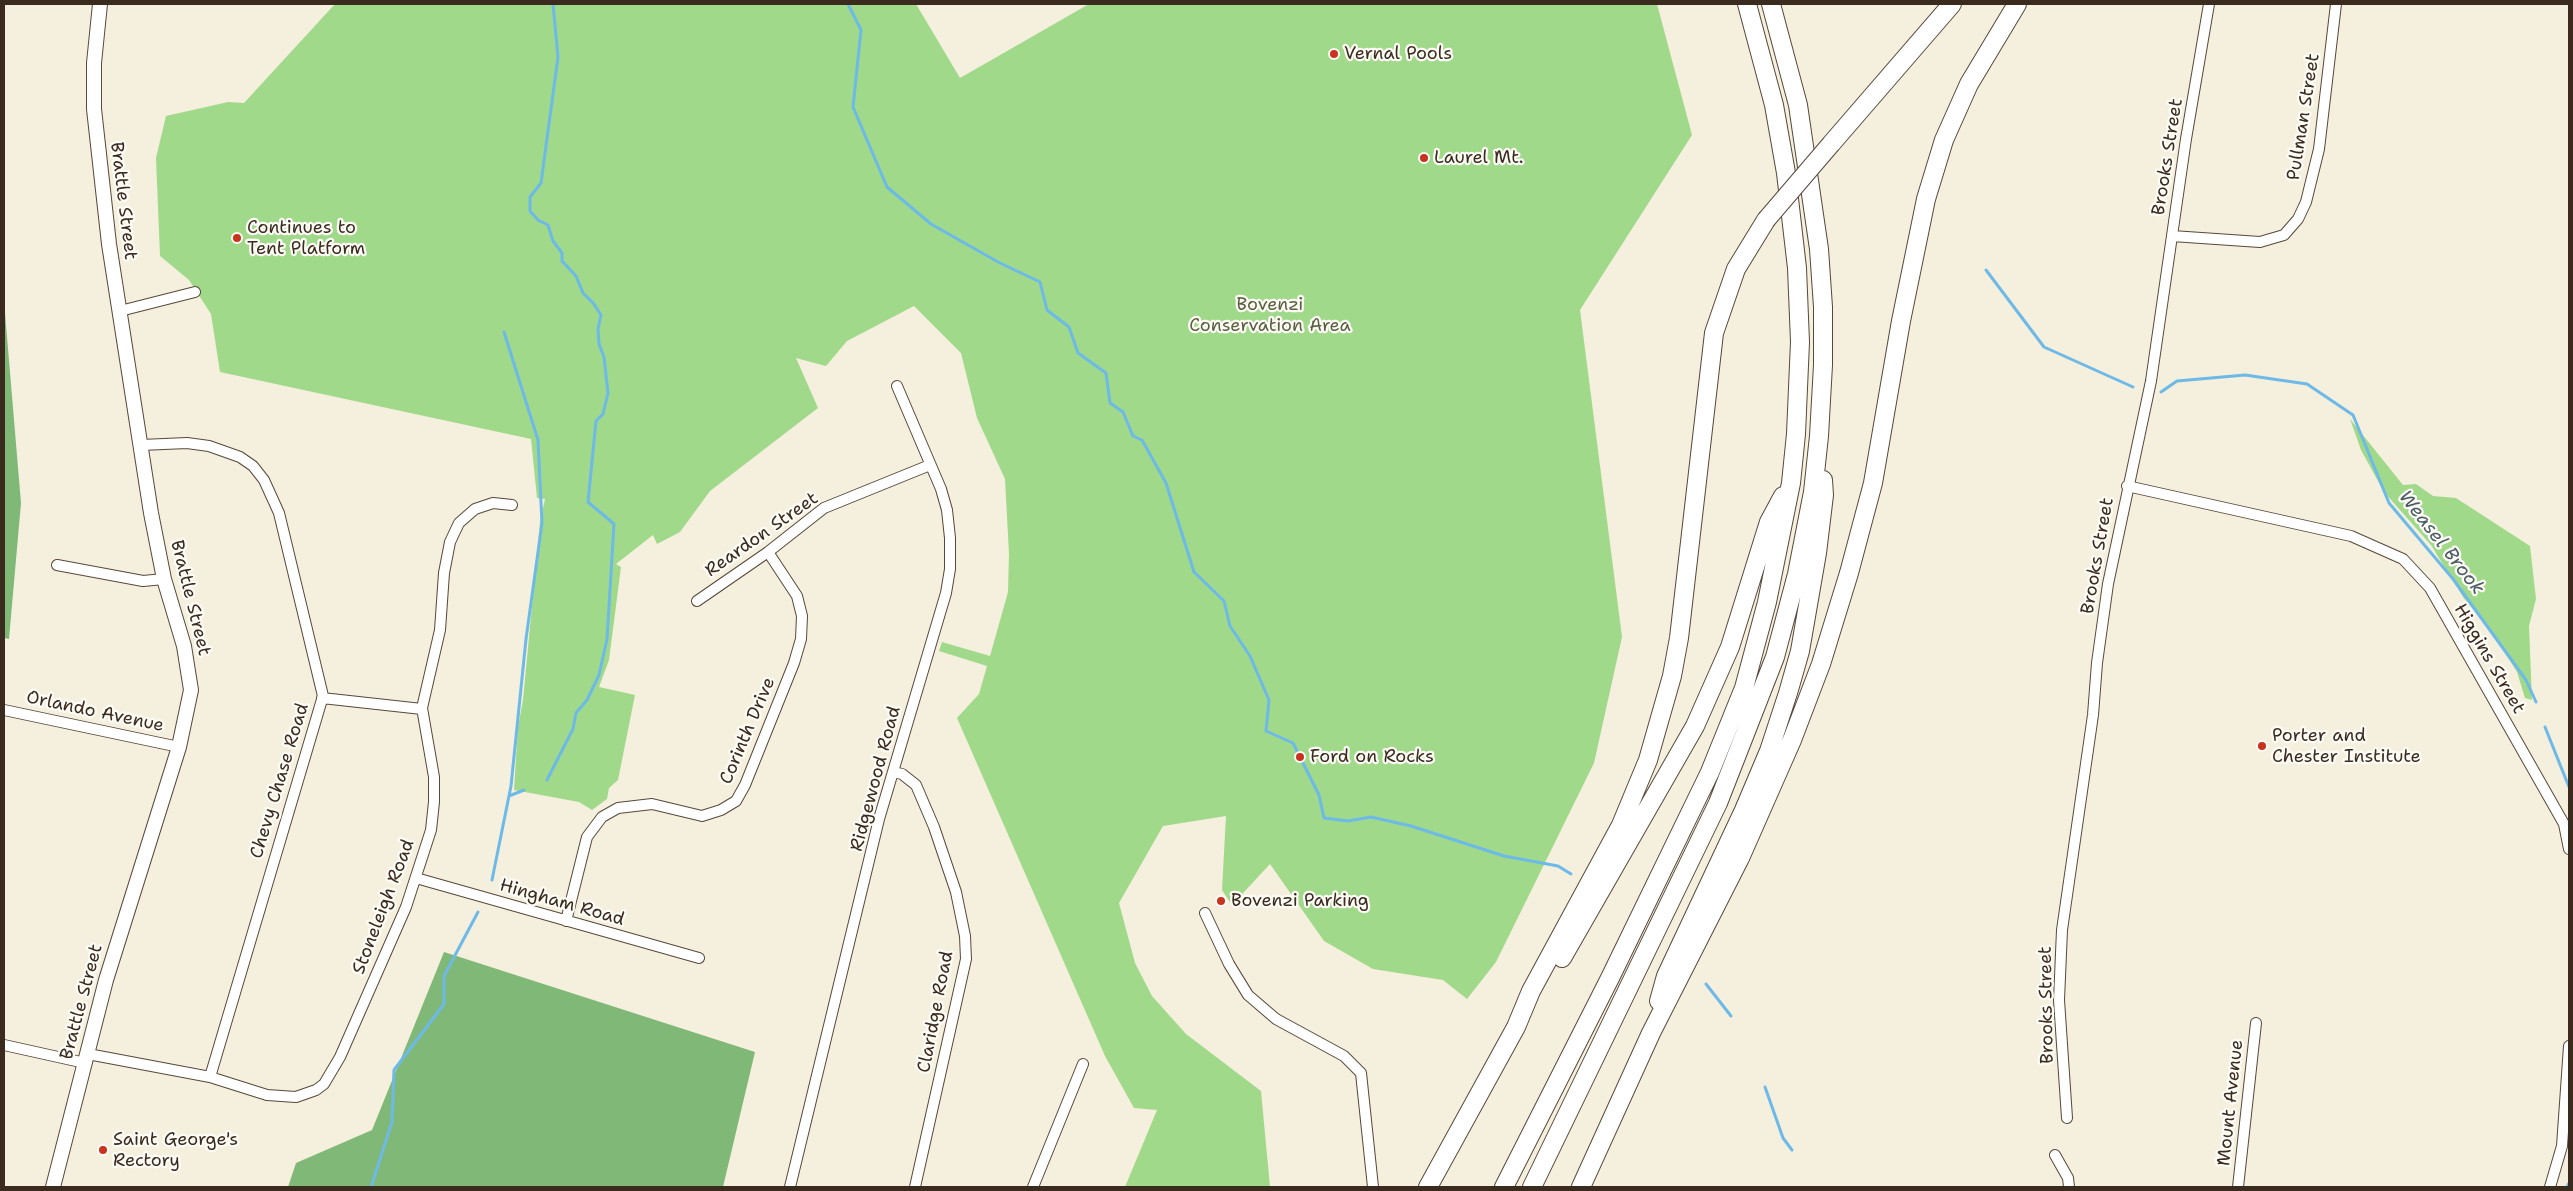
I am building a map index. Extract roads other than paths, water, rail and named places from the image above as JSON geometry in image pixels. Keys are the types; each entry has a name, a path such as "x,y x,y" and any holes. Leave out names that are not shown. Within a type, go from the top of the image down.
{"highway":[{"path":"1504,1187 1610,978 1710,772 1747,678 1768,602 1791,482 1799,386 1797,268 1786,173 1774,105 1747,4"},
{"path":"1532,1187 1698,848 1762,694 1782,632 1797,574 1813,492 1819,436 1823,366 1819,250 1798,105 1771,4"},
{"path":"1428,1187 1516,1027 1531,991 1621,825 1648,760 1662,718 1679,638 1714,333 1736,269 1766,220 1952,4"},
{"path":"1581,1187 1651,1033 1740,858 1792,740 1821,664 1849,573 1873,482 1901,321 1926,199 1944,140 1969,84 2017,4"},
{"path":"1651,1033 1666,976 1744,810 1769,751 1788,693 1806,618 1824,495 1819,436"},
{"path":"1516,1027 1529,1013 1695,726 1730,647 1769,522 1791,482"}],"street":[{"name":"Brattle Street","path":"53,1187 106,980 179,747 191,690 184,646 164,579 109,244 94,124 94,63 100,4"},
{"name":"Brooks Street","path":"2067,1118 2059,995 2062,930 2093,715 2096,663 2108,584 2127,486 2151,380 2209,4"},
{"name":"Pullman Street","path":"2172,236 2260,242 2284,235 2298,219 2306,202 2319,149 2336,4"},
{"path":"120,311 195,292"},
{"name":"Ridgewood Road","path":"790,1187 879,819 946,593 950,569 947,510 941,489 897,386"},
{"name":"Chevy Chase Road","path":"141,446 187,443 209,446 240,457 253,466 264,480 279,513 322,698 210,1077"},
{"name":"Reardon Street","path":"697,601 768,552 824,508 930,465"},
{"name":"Higgins Street","path":"2127,486 2351,536 2403,559 2430,588 2564,824 2569,849"},
{"name":"Stoneleigh Road","path":"4,1045 210,1077 268,1095 287,1097 306,1094 324,1084 340,1057 406,907 431,830 434,777 422,709 440,630 444,573 454,532 458,523 475,508 493,503 512,505"},
{"name":"Corinth Drive","path":"566,921 587,837 602,817 618,808 652,804 702,816 721,810 736,801 745,784 791,672 801,639 802,616 797,596 768,552"},
{"path":"57,565 143,581 164,579"},
{"path":"322,698 422,709"},
{"name":"Orlando Avenue","path":"4,710 179,747"},
{"name":"Claridge Road","path":"893,772 902,774 916,785 950,870 962,914 965,936 966,959 915,1187"},
{"name":"Hingham Road","path":"416,878 699,958"},
{"path":"1205,912 1229,964 1248,995 1276,1019 1349,1060 1361,1073 1373,1187"},
{"name":"Mount Avenue","path":"2238,1187 2256,1022"},
{"path":"2550,1187 2562,1146 2569,1046"},
{"path":"1033,1187 1083,1064"},
{"path":"2055,1155 2068,1178 2069,1187"}],"waterway":[{"path":"547,780 573,729 576,713 587,700 599,675 607,639 614,524 588,502 596,421 603,414 608,393 604,357 599,344 598,329 601,315 594,304 583,293 576,276 562,261 562,253 553,241 548,225 538,220 530,211 530,197 541,183 558,57 553,4"},
{"path":"848,4 861,30 853,107 887,187 931,224 998,262 1040,282 1047,310 1069,327 1078,353 1106,373 1110,403 1123,412 1133,436 1142,440 1166,483 1194,572 1224,601 1230,626 1250,656 1269,700 1266,731 1293,743 1319,795 1324,818 1348,821 1371,817 1411,826 1504,856 1558,866 1571,874"},
{"name":"Weasel Brook","path":"1986,270 2044,347 2133,387"},
{"path":"492,880 511,786 526,639 542,523 538,440 504,332"},
{"name":"Weasel Brook","path":"2161,392 2177,381 2245,375 2307,384 2353,415 2389,503 2453,579 2526,680 2536,702"},
{"name":"Weasel Brook","path":"2545,727 2569,787"},
{"path":"509,796 524,790"},
{"path":"371,1187 392,1122 394,1070 444,1004 444,976 478,912"},
{"path":"1706,984 1731,1016"},
{"path":"1765,1087 1783,1138 1792,1150"},
{"name":"Weasel Brook","path":"2567,1187 2569,1183"}],"place":[{"name":"Vernal Pools","path":"1334,54"},
{"name":"Laurel Mt.","path":"1424,158"},
{"name":"Continues to Tent Platform","path":"237,238"},
{"name":"Porter and Chester Institute","path":"2262,746"},
{"name":"Ford on Rocks","path":"1300,757"},
{"name":"Bovenzi Parking","path":"1221,901"},
{"name":"Saint George's Rectory","path":"103,1150"}],"park label":[{"name":"Bovenzi Conservation Area","path":"1270,315"}]}
